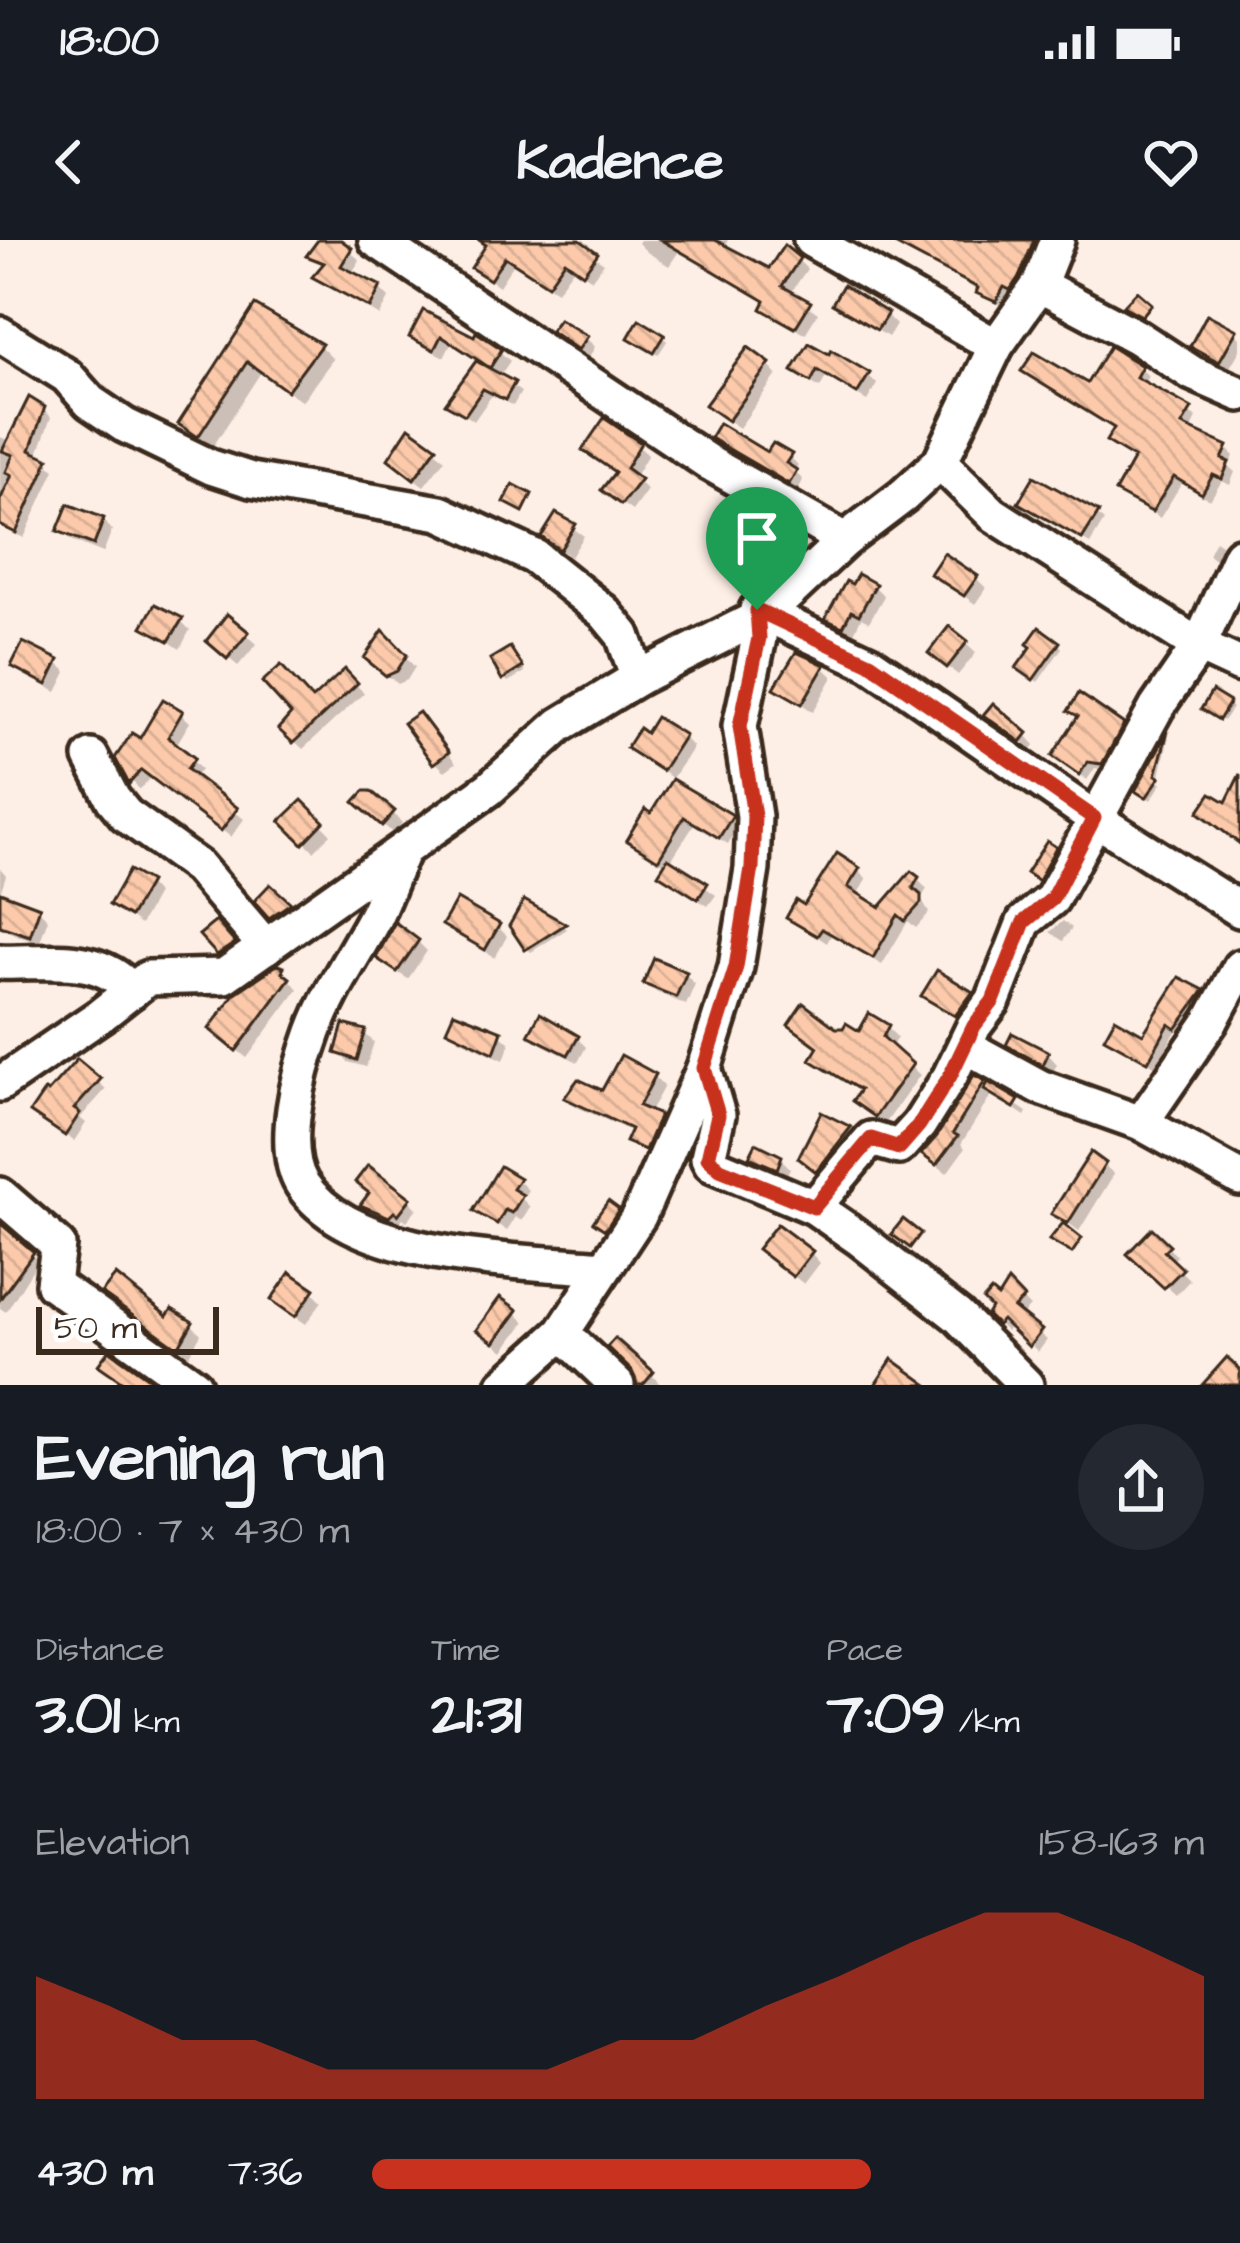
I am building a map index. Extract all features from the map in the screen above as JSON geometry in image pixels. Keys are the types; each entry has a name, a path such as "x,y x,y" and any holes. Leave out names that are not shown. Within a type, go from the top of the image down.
{"street":[{"path":"376,240 711,464 845,540"},
{"path":"811,240 996,346"},
{"path":"757,610 779,602 940,462 996,346 1039,285 1057,240"},
{"path":"1039,285 1137,337 1192,373 1240,394"},
{"path":"0,334 67,376 90,401 124,425 211,467 251,480 440,513 535,557 604,612 623,635 638,678"},
{"path":"940,462 993,514 1199,646 1240,665"},
{"path":"814,1207 871,1139 893,1148 905,1144 993,1001 1024,922 1052,899 1157,707 1199,646 1240,555"},
{"path":"0,1084 148,978 224,976 489,789 560,725 638,678 755,619 757,610"},
{"path":"757,610 870,663 1094,818 1240,910"},
{"path":"504,1385 562,1333 639,1216 704,1068 736,967 752,868 754,816 740,726 759,638 757,610"},
{"path":"92,757 112,799 126,815 198,867 266,947"},
{"path":"403,850 375,916 324,1010 300,1077 292,1149 300,1181 334,1214 385,1241 438,1252 604,1268"},
{"path":"0,962 54,958 120,977 132,992"},
{"path":"1142,1123 1211,1021 1240,968"},
{"path":"965,1046 1040,1087 1142,1123 1240,1178"},
{"path":"704,1068 718,1115 708,1158 711,1164 814,1207 958,1316 1025,1385"},
{"path":"0,1195 58,1245 52,1284 194,1385"},
{"path":"562,1333 617,1385"}],"building":[{"path":"318,240 341,240 352,248 341,266 381,286 370,308 312,277 324,263 306,256"},
{"path":"479,240 580,240 598,253 583,274 565,261 548,285 505,257 490,280 471,268 486,245"},
{"path":"661,240 715,240 769,268 784,245 800,258 782,286 811,302 795,328 761,309 765,301"},
{"path":"887,240 1034,240 1020,275 1010,290 1004,287 996,302"},
{"path":"843,285 888,313 877,330 832,304"},
{"path":"1137,291 1152,304 1142,316 1123,306"},
{"path":"255,305 322,344 287,391 247,362 198,437 178,424"},
{"path":"423,310 474,336 476,332 502,349 490,368 441,336 434,350 409,337"},
{"path":"1207,314 1237,330 1219,362 1190,346"},
{"path":"559,319 588,336 578,350 550,331"},
{"path":"639,319 665,335 654,353 628,338"},
{"path":"809,343 870,373 857,394 817,370 811,382 792,371"},
{"path":"1110,346 1142,366 1136,377 1192,408 1182,425 1228,446 1222,459 1229,462 1222,479 1213,475 1202,494 1174,477 1152,512 1115,492 1134,458 1106,441 1114,428 1021,371 1034,352 1087,383"},
{"path":"748,347 770,363 728,421 705,405"},
{"path":"476,361 515,382 505,400 483,389 465,415 445,404"},
{"path":"29,397 45,407 30,450 49,459 16,533 0,525 0,500 12,475 6,472 13,455 2,451"},
{"path":"604,418 641,443 626,468 641,479 621,505 601,490 615,472 582,450"},
{"path":"719,423 767,452 773,443 792,454 786,463 797,470 789,484 710,438"},
{"path":"409,427 437,447 414,479 388,459"},
{"path":"1034,476 1099,512 1082,539 1018,503"},
{"path":"513,484 532,494 523,512 504,502"},
{"path":"68,504 104,518 94,545 57,531"},
{"path":"556,513 576,524 560,550 541,537"},
{"path":"749,517 764,527 753,544 737,534"},
{"path":"777,542 797,555 772,580 758,571"},
{"path":"944,553 978,576 964,596 930,574"},
{"path":"858,574 876,584 859,615 851,611 843,627 825,619 846,581 852,584"},
{"path":"155,604 183,618 169,641 142,627"},
{"path":"227,614 249,632 227,659 206,641"},
{"path":"949,626 968,641 947,668 928,653"},
{"path":"1039,627 1060,642 1033,680 1016,668"},
{"path":"383,630 407,655 397,671 386,676 364,658"},
{"path":"23,642 59,660 47,685 11,666"},
{"path":"510,647 523,667 502,680 490,659"},
{"path":"796,652 825,665 802,704 774,688"},
{"path":"281,665 312,699 345,669 358,683 293,743 278,729 291,714 262,682"},
{"path":"1212,691 1230,702 1219,720 1201,709"},
{"path":"1079,693 1124,724 1102,764 1088,762 1079,775 1052,756 1078,716 1068,711"},
{"path":"163,699 183,711 168,737 195,758 187,769 238,808 221,831 141,770 129,784 115,758 132,733 140,738"},
{"path":"993,703 1028,733 1021,742 983,715"},
{"path":"419,712 449,752 433,764 403,723"},
{"path":"656,717 685,735 662,771 626,748 639,728 646,733"},
{"path":"1168,731 1156,775 1160,777 1146,798 1135,791"},
{"path":"1240,774 1240,844 1198,812 1211,793 1226,802"},
{"path":"672,779 733,815 719,838 684,817 658,860 626,840 645,809 651,813"},
{"path":"364,791 371,791 395,811 382,826 354,802"},
{"path":"302,800 324,822 303,844 280,821"},
{"path":"1047,841 1056,847 1038,881 1026,873"},
{"path":"837,853 860,868 848,887 880,907 911,871 919,877 913,888 921,895 921,903 905,921 898,915 873,958 822,929 817,936 786,918 796,900 804,905"},
{"path":"668,858 708,883 698,899 658,874"},
{"path":"129,870 150,882 130,917 109,905"},
{"path":"270,884 291,903 269,918 254,901"},
{"path":"0,892 40,907 30,936 0,926"},
{"path":"457,899 500,924 485,950 442,925"},
{"path":"524,900 566,924 525,950 509,926"},
{"path":"216,921 235,943 217,955 199,935"},
{"path":"395,922 419,940 397,972 376,958"},
{"path":"654,958 687,972 676,997 643,984"},
{"path":"277,965 290,978 236,1051 209,1029 234,994"},
{"path":"937,970 973,992 955,1016 921,996"},
{"path":"1179,977 1204,990 1176,1029 1169,1024 1148,1062 1104,1038 1115,1018 1143,1034"},
{"path":"803,1003 836,1028 846,1023 859,1031 869,1013 889,1025 883,1037 913,1064 875,1117 852,1101 860,1090 810,1060 818,1047 788,1025"},
{"path":"454,1012 502,1031 494,1053 446,1030"},
{"path":"540,1013 579,1036 568,1055 528,1035"},
{"path":"343,1024 366,1030 357,1060 335,1053"},
{"path":"1012,1033 1049,1052 1043,1065 1006,1045"},
{"path":"621,1055 656,1074 639,1106 660,1115 645,1150 625,1142 631,1129 564,1098 578,1079 602,1090"},
{"path":"77,1059 101,1079 74,1109 80,1113 65,1136 30,1112"},
{"path":"974,1075 985,1081 953,1133 958,1136 936,1165 921,1154"},
{"path":"988,1082 1019,1100 1014,1108 984,1090"},
{"path":"821,1112 851,1127 816,1172 798,1158"},
{"path":"756,1143 782,1156 777,1169 749,1157"},
{"path":"1091,1152 1106,1163 1068,1223 1051,1214"},
{"path":"368,1165 411,1198 398,1215 394,1212 389,1217 360,1205 369,1193 355,1182"},
{"path":"500,1166 520,1178 513,1189 523,1195 512,1213 505,1210 497,1224 473,1211"},
{"path":"608,1201 619,1209 605,1230 593,1222"},
{"path":"903,1219 921,1233 910,1248 891,1234"},
{"path":"0,1223 34,1252 0,1299"},
{"path":"1063,1223 1082,1238 1072,1253 1049,1240"},
{"path":"777,1224 813,1251 793,1277 757,1249"},
{"path":"1152,1228 1170,1245 1164,1251 1183,1269 1164,1288 1127,1254"},
{"path":"290,1272 315,1289 295,1317 271,1300"},
{"path":"116,1275 167,1316 172,1309 193,1322 178,1348 101,1293"},
{"path":"1008,1281 1024,1298 1014,1308 1042,1330 1029,1347 1002,1320 997,1325 987,1315 991,1308 983,1300 991,1291 998,1297"},
{"path":"500,1297 518,1310 494,1343 476,1330"},
{"path":"615,1338 654,1372 643,1385 637,1385 632,1371 607,1347"},
{"path":"109,1350 157,1384 127,1385 98,1365"},
{"path":"1227,1357 1240,1369 1240,1385 1202,1385"},
{"path":"892,1359 928,1385 875,1385"}],"route":[{"path":"757,610 870,663 1094,818 1052,899 1024,922 993,1001 919,1125 899,1148 871,1139 814,1207 720,1169 708,1158 718,1115 704,1068 736,967 752,868 754,816 740,726 759,638 757,610"}]}
